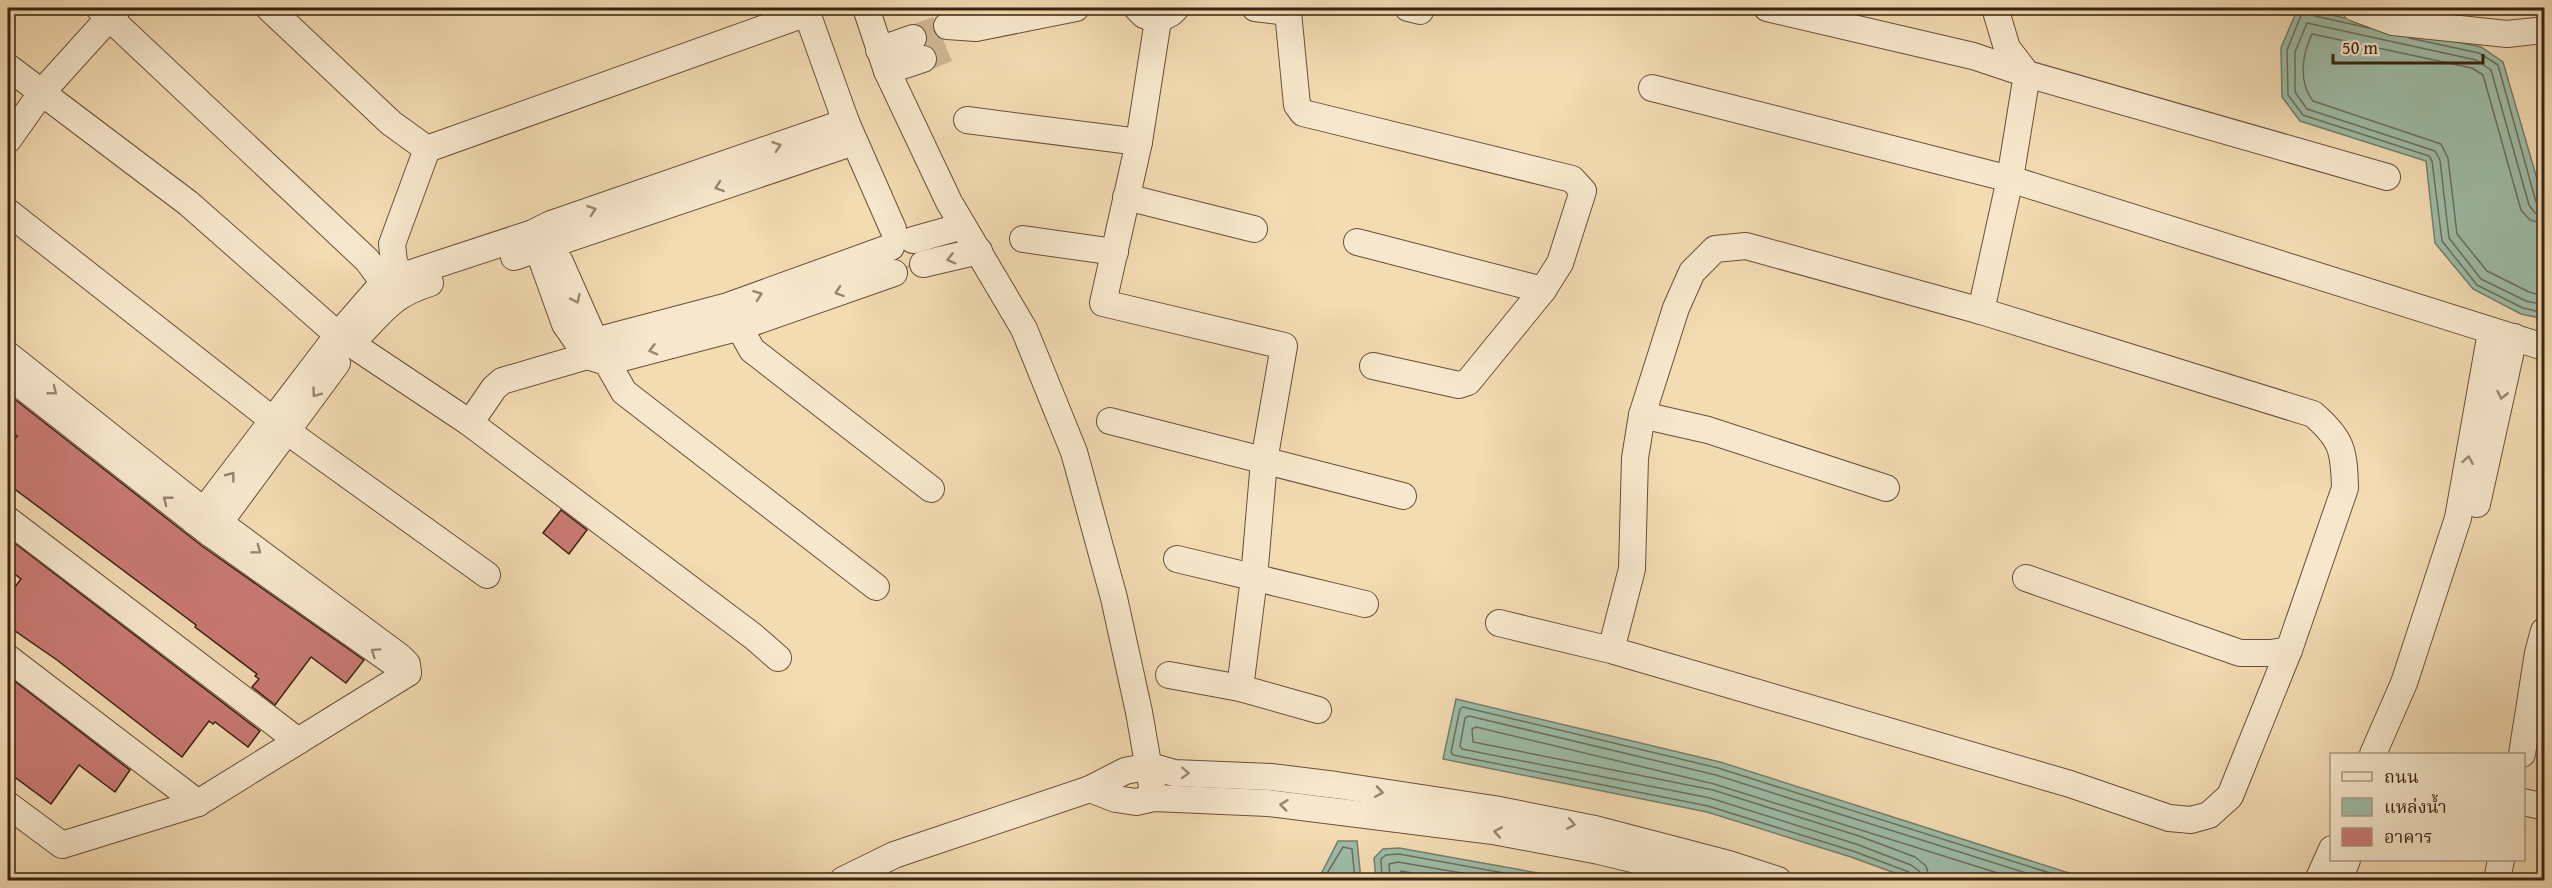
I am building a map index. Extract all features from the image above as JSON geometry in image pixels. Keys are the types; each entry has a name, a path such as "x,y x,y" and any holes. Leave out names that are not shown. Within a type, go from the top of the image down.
{"street":[{"path":"269,8 391,123 427,149"},
{"path":"866,8 883,60 949,202 1024,329 1074,452 1114,598 1155,798"},
{"path":"951,36 976,28 1076,8"},
{"path":"1255,8 1289,10 1297,105 1303,113 1577,181 1582,195 1560,263 1543,290 1467,382 1459,385 1373,366"},
{"path":"1767,8 1973,56 2027,74 2387,177"},
{"path":"1973,56 1986,37 1995,8"},
{"path":"1981,311 2010,179 2027,74 2007,48 1995,8"},
{"path":"2355,8 2393,22 2507,34 2544,30"},
{"path":"397,286 392,244 427,149 806,10 850,132 899,238"},
{"path":"8,140 42,92 109,11 367,260 397,286"},
{"path":"1157,12 1138,142 1103,303 1284,346 1264,461 1254,578 1240,688"},
{"path":"883,60 918,49"},
{"path":"8,67 188,203 344,340 470,423 754,637 777,658"},
{"path":"1652,88 2010,179 2544,347"},
{"path":"967,120 1138,142"},
{"path":"207,522 344,340 397,286 850,132"},
{"path":"1126,197 1254,229"},
{"path":"8,212 280,426 487,575"},
{"path":"733,317 899,238 963,226"},
{"path":"545,237 560,266 596,353 624,392 876,587"},
{"path":"1023,239 1115,252"},
{"path":"1358,242 1543,290"},
{"path":"1499,623 1611,650 2070,784 2169,818 2191,820 2209,815 2230,796 2289,650 2345,488 2344,461 2335,433 2313,414 1981,311 1746,246 1715,249 1692,272 1676,308 1642,415 1635,458 1632,568 1611,650"},
{"path":"923,264 979,251"},
{"path":"470,423 494,388 502,381 596,353 894,273"},
{"path":"733,317 752,350 931,489"},
{"path":"2373,753 2404,683 2458,518 2503,335"},
{"path":"2392,753 2420,688 2473,523 2503,335"},
{"path":"8,355 207,522"},
{"path":"8,375 207,522 400,657 407,664 408,673 198,803 62,845 8,805"},
{"path":"1642,415 1708,430 1886,488"},
{"path":"1110,421 1403,495"},
{"path":"8,520 298,741"},
{"path":"1177,559 1365,604"},
{"path":"2026,578 2240,653 2271,653 2289,650"},
{"path":"2522,753 2542,646"},
{"path":"8,658 198,803"},
{"path":"1169,675 1240,688 1318,710"},
{"path":"843,880 894,855 1090,789 1125,771 1150,766 1174,773 1271,777 1333,797 1599,851 1719,880"},
{"path":"1090,789 1116,799 1136,802 1155,798 1268,803 1333,797 1494,809 1595,829 1729,864 1778,880"},
{"path":"2525,802 2544,807"},
{"path":"2318,880 2330,851"},
{"path":"2338,880 2347,861"},
{"path":"2497,880 2502,861"}],"water":[{"path":"2298,8 2481,47 2503,62 2544,203 2544,319 2521,314 2473,289 2435,243 2426,161 2300,121 2282,97 2281,48"},
{"path":"1456,699 1720,762 2091,880 1914,880 1851,857 1707,812 1443,759"},
{"path":"1338,841 1357,841 1361,880 1318,880"},
{"path":"1399,848 1577,880 1376,880 1374,858 1383,849"}],"building":[{"path":"8,394 202,546 364,660 346,683 311,657 275,705 252,687 259,679 255,676 257,674 195,627 196,625 8,484 8,449 17,436 8,430"},
{"path":"561,510 587,530 569,554 543,533"},
{"path":"8,538 260,731 248,747 215,722 213,724 209,721 182,757 57,660 8,626 8,596 21,579 8,569"},
{"path":"8,676 130,770 115,792 79,765 51,804 8,772"}],"tunnel":[{"path":"913,38 947,26"},
{"path":"923,59 954,46"},
{"path":"893,229 909,268"}]}
